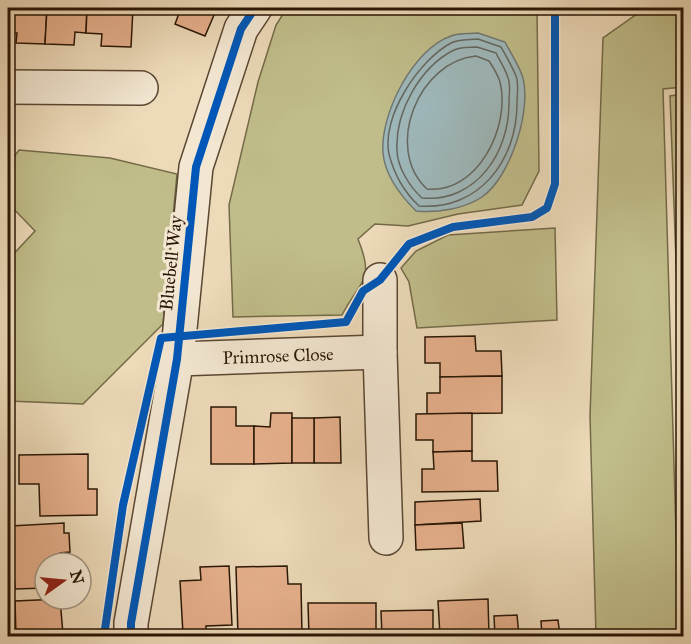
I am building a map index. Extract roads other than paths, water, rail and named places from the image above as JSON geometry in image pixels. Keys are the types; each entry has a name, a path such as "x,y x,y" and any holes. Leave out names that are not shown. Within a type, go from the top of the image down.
{"street":[{"name":"Bluebell Way","path":"131,636 131,623 177,359 196,167 242,29 255,8"},
{"path":"8,87 141,88"},
{"path":"380,280 386,538"},
{"name":"Primrose Close","path":"177,359 380,352"}],"water":[{"path":"478,33 505,42 522,75 525,89 524,105 517,140 502,174 482,197 467,205 450,209 416,211 395,185 384,161 384,137 393,102 412,68 437,43 454,35"}]}
